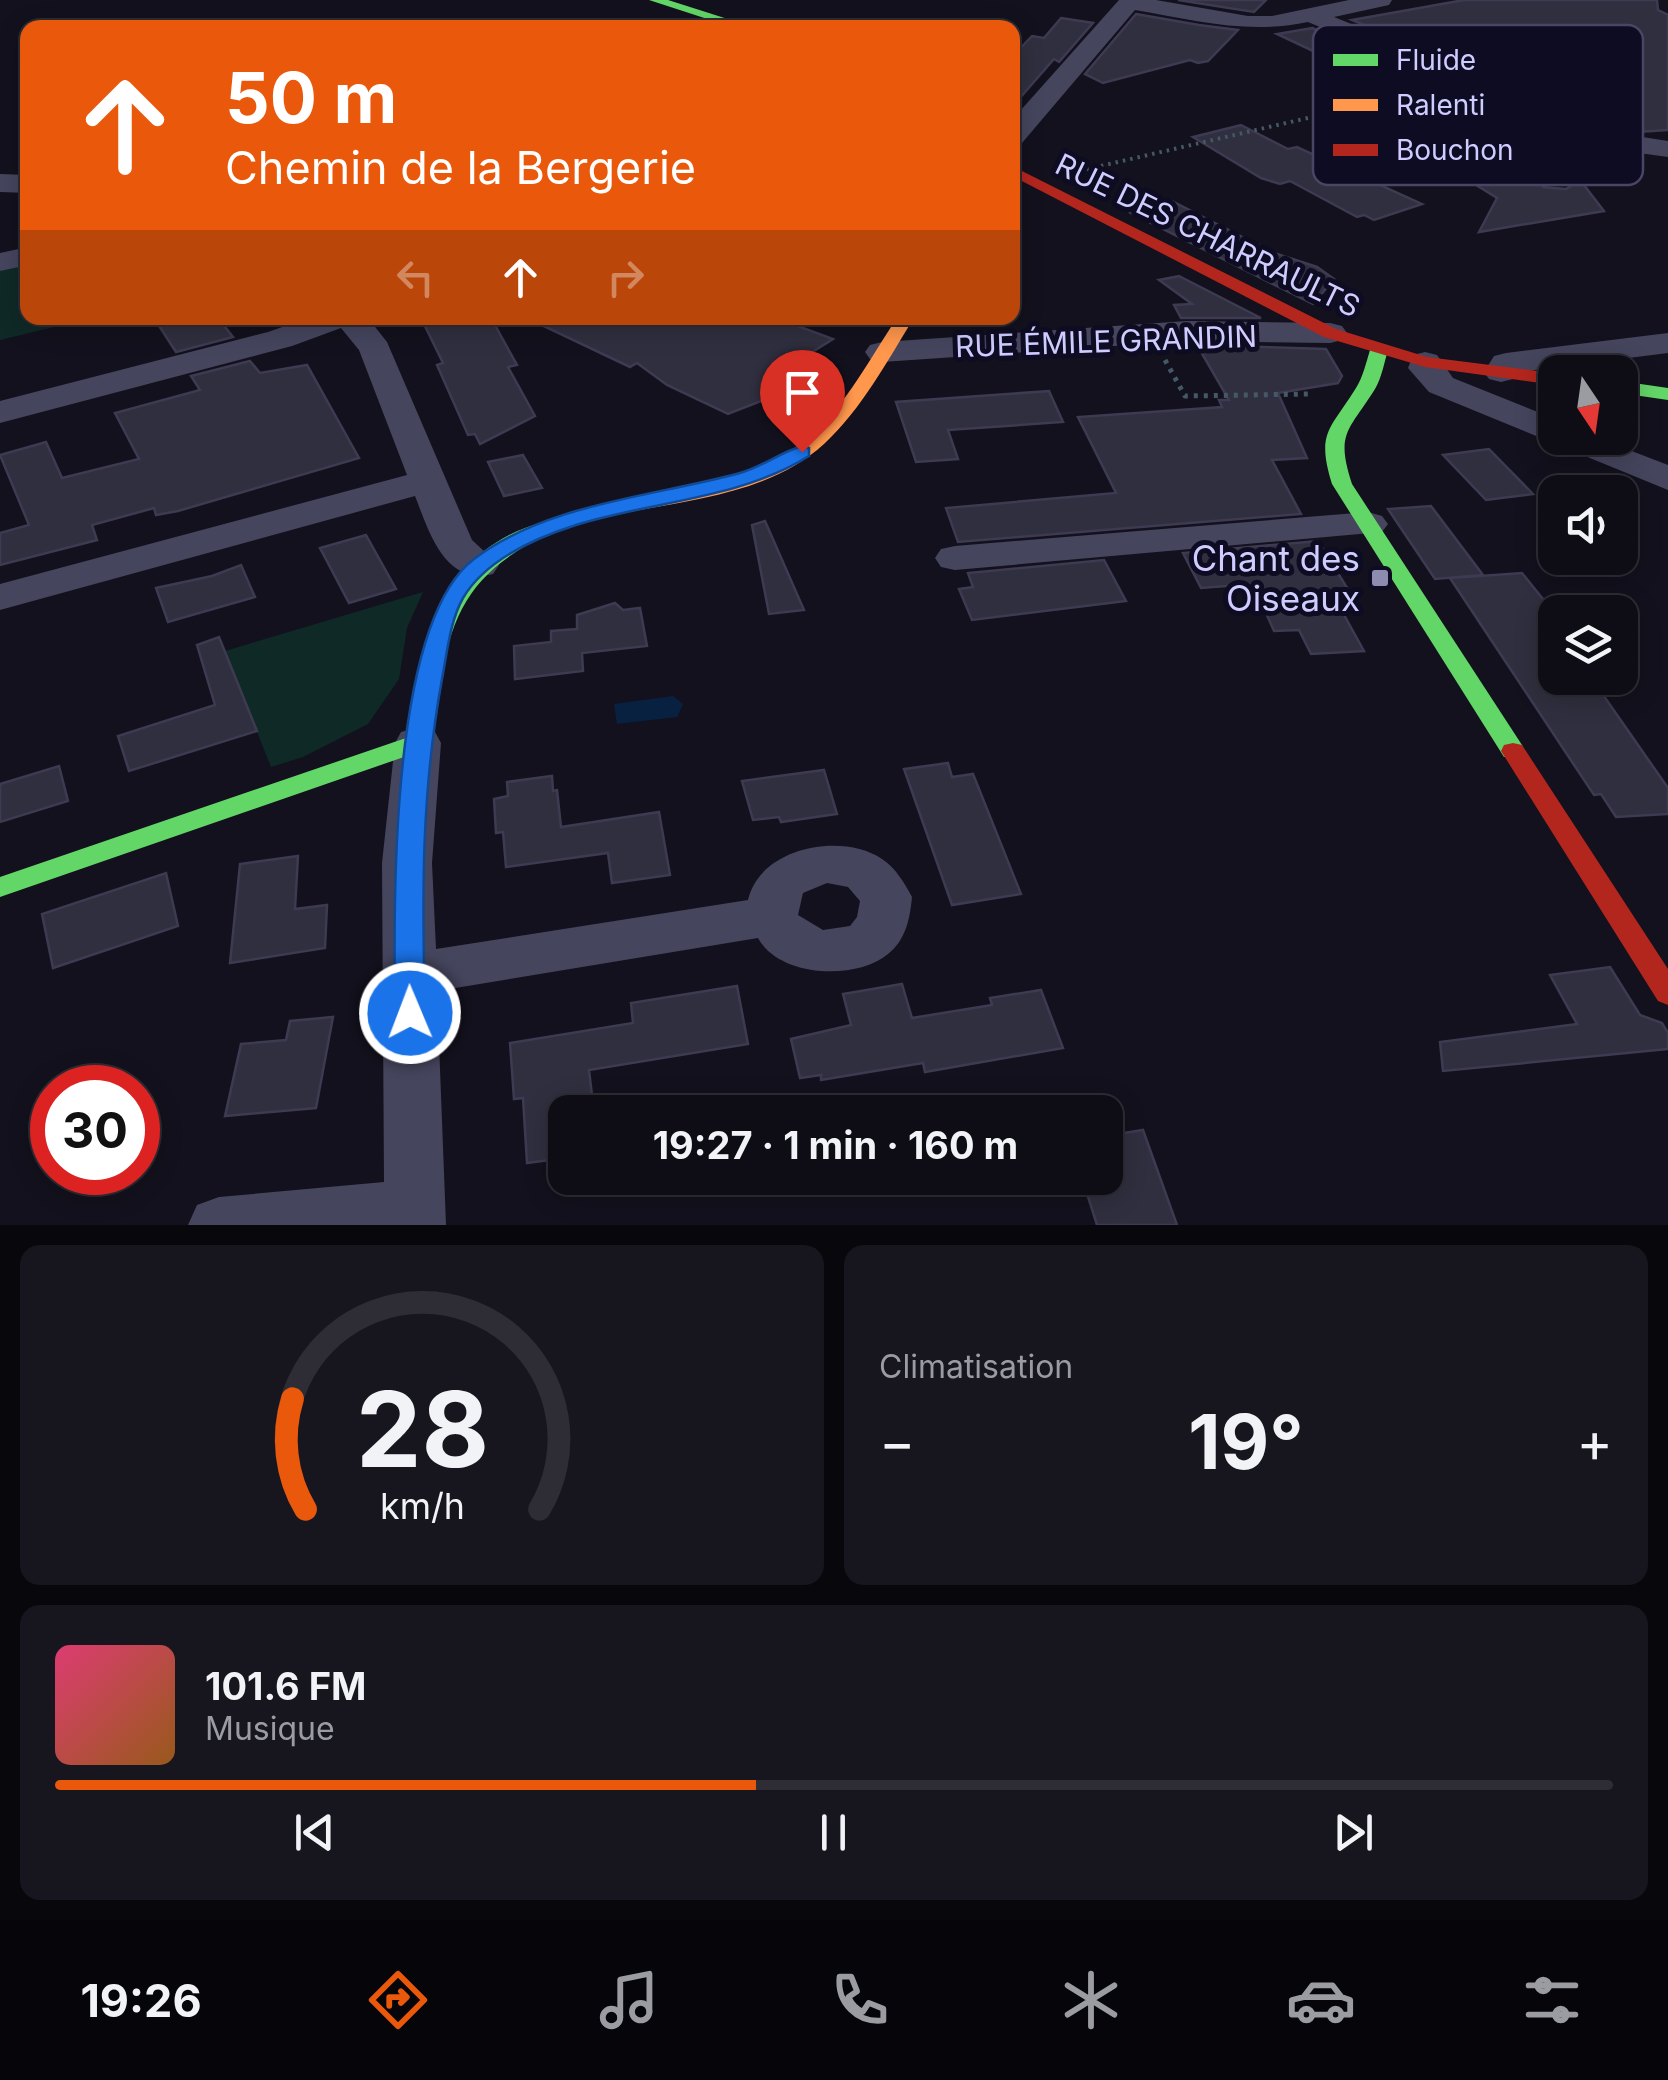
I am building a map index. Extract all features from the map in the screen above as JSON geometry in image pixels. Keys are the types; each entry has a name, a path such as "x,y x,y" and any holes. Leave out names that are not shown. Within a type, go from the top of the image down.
{"street":[{"path":"654,0 692,4 731,20"},
{"path":"1020,128 1130,1 1248,23 1381,0"},
{"path":"1310,15 1334,25"},
{"path":"1643,147 1668,149"},
{"name":"RUE DES CHARRAULTS","path":"1024,182 1330,333 1427,368 1538,377"},
{"path":"0,412 280,339 318,325"},
{"path":"356,325 375,349 454,546 479,565"},
{"path":"220,1225 414,1216 407,863 418,743 439,632 452,597 479,565 523,537 571,520 779,466 822,435 900,325"},
{"name":"RUE ÉMILE GRANDIN","path":"882,352 1152,333 1330,333"},
{"path":"1501,372 1502,365 1520,360 1668,342"},
{"path":"1379,350 1360,393 1334,427 1332,454 1342,484 1668,993"},
{"path":"1360,393 1427,368 1441,385 1538,425"},
{"path":"1638,390 1668,394"},
{"path":"1609,455 1668,479"},
{"path":"0,597 428,481"},
{"path":"955,558 1368,524"},
{"path":"0,887 418,743"},
{"path":"409,974 772,916"}],"path":[{"path":"1024,182 1313,117"},
{"path":"1152,333 1184,396 1360,393"}],"green space":[{"path":"20,265 20,325 63,325 0,340 0,270"},
{"path":"423,592 407,628 399,679 368,724 303,757 271,767 225,651"}],"water":[{"path":"673,696 683,704 677,717 617,724 614,704"}],"building":[{"path":"1178,0 1266,0 1254,12"},
{"path":"1464,0 1657,0 1658,10 1668,15 1668,130 1643,132 1643,25 1364,25 1352,20"},
{"path":"1136,14 1238,30 1208,61 1190,60 1103,83 1085,74"},
{"path":"1061,18 1093,23 1020,98 1020,49 1032,36 1044,38"},
{"path":"1313,28 1313,51 1277,34"},
{"path":"1241,125 1288,149 1297,147 1313,154 1313,185 1380,185 1422,204 1374,220 1364,215 1357,217 1290,181 1280,184 1261,178 1193,137"},
{"path":"1476,185 1566,189 1584,185 1604,211 1479,232 1497,198"},
{"path":"1172,201 1260,246 1256,247 1317,267 1334,279 1313,304 1131,213"},
{"path":"1179,276 1261,318 1181,318 1174,305 1192,304 1159,280"},
{"path":"159,325 224,325 233,337 176,352"},
{"path":"424,325 495,325 517,365 508,367 535,416 480,444 475,434 468,435 437,365 443,363"},
{"path":"542,325 795,325 833,339 763,383 779,394 728,414 667,385 637,363 630,367"},
{"path":"1197,345 1326,349 1342,376 1338,383 1278,393 1307,458 1272,460 1301,514 958,542 946,508 1116,493 1078,417 1222,407 1219,400 1229,400"},
{"path":"250,361 260,373 307,365 359,458 178,511 156,515 154,508 92,525 97,540 0,565 0,533 29,525 0,455 46,442 62,478 139,459 115,413 200,390 191,376"},
{"path":"1049,391 1063,422 948,430 958,459 916,462 896,402"},
{"path":"1489,449 1533,494 1486,500 1443,455"},
{"path":"523,455 542,488 504,496 488,462"},
{"path":"1431,506 1483,575 1435,579 1388,509"},
{"path":"765,521 804,610 769,614 752,525"},
{"path":"366,535 396,589 349,603 320,548"},
{"path":"1318,541 1349,591 1332,593 1364,651 1311,654 1299,630 1274,631 1253,584 1201,588 1183,553"},
{"path":"1104,560 1126,601 972,620 959,589 973,587 968,573"},
{"path":"241,565 255,597 168,622 156,588 212,576"},
{"path":"1522,573 1540,595 1538,695 1603,695 1668,788 1668,814 1616,817 1601,794 1594,795 1450,578"},
{"path":"615,603 623,610 640,608 647,646 582,653 583,671 515,679 514,646 551,642 551,631 577,629 577,615"},
{"path":"219,637 257,731 129,771 118,736 215,705 197,645"},
{"path":"948,763 952,777 973,774 1021,894 952,905 904,769"},
{"path":"59,766 68,801 0,822 0,784"},
{"path":"824,770 837,814 781,822 779,817 753,820 742,781"},
{"path":"552,776 561,827 659,812 670,875 612,883 608,853 506,867 503,832 496,833 494,799 508,796 507,782"},
{"path":"298,856 295,909 327,905 325,948 230,963 240,864"},
{"path":"166,873 178,926 53,968 42,914"},
{"path":"1610,967 1640,1015 1662,1023 1668,1033 1668,1049 1443,1071 1440,1042 1577,1024 1550,975"},
{"path":"902,984 912,1018 992,1005 990,998 1041,990 1063,1048 925,1072 923,1063 821,1080 821,1075 800,1078 791,1039 851,1025 843,994"},
{"path":"737,986 748,1044 589,1070 592,1095 548,1095 548,1160 527,1163 523,1098 514,1099 510,1043 633,1023 631,1003"},
{"path":"333,1017 316,1108 225,1116 241,1044 286,1040 290,1021"},
{"path":"1143,1130 1177,1225 1097,1225 1087,1195 1123,1195 1123,1133"}],"traffic: fast":[{"path":"655,0 723,20"},
{"path":"1379,350 1367,385 1335,432 1333,452 1342,484 1513,751"},
{"path":"1638,390 1668,394"},
{"path":"0,887 418,743 430,671 447,612 482,564 547,527"}],"traffic: slow":[{"path":"547,527 723,486 788,461 815,442 841,414 901,325"}],"traffic: jam":[{"path":"1020,174 1330,333 1425,362 1538,377"},
{"path":"1513,751 1668,993"}],"place":[{"name":"Chant des Oiseaux","path":"1380,578"}],"route":[{"path":"410,1013 407,863 418,743 439,632 452,597 479,565 523,537 571,520 750,477 802,452"}]}
